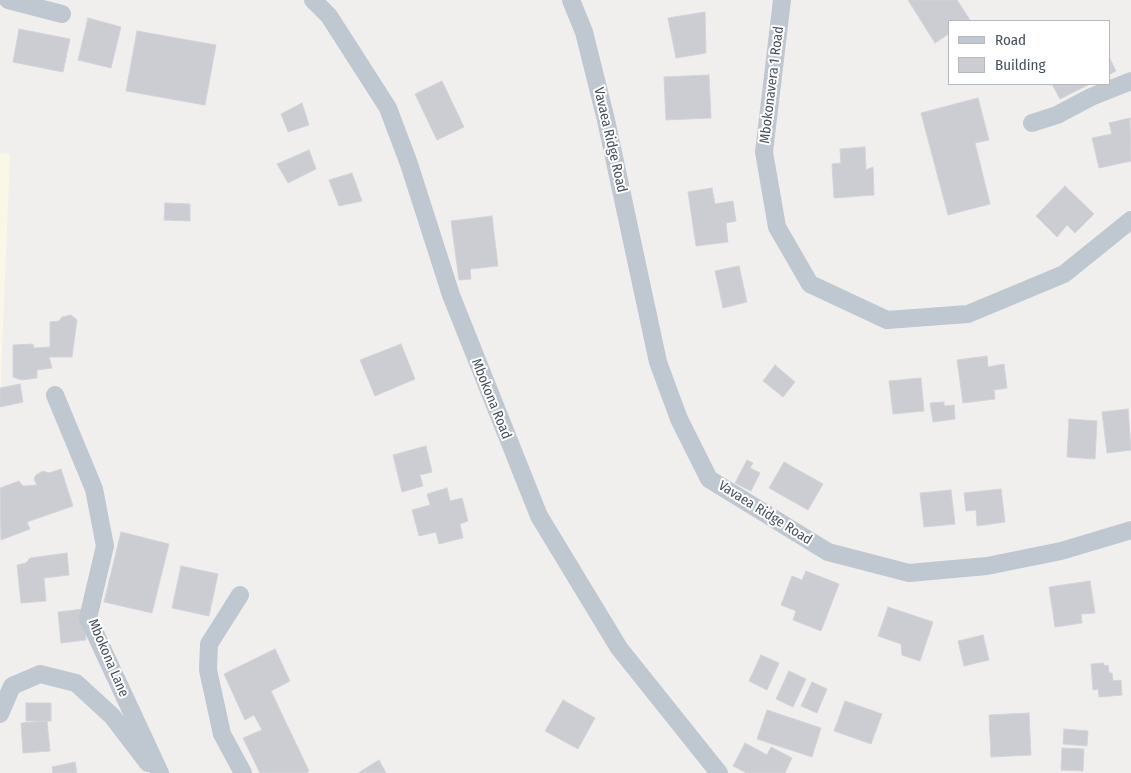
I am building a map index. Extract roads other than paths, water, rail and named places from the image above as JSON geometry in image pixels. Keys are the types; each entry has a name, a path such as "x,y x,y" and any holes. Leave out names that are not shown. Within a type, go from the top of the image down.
{"street":[{"path":"8,0 62,14"},
{"name":"Mbokona Road","path":"313,0 328,16 388,108 409,164 451,295 539,516 619,648 719,773"},
{"name":"Vavaea Ridge Road","path":"571,0 584,32 606,120 658,362 679,419 710,479 828,552 909,573 987,566 1061,551 1131,530"},
{"name":"Mbokonavera 1 Road","path":"782,0 764,152 777,227 810,284 887,320 968,314 1064,274 1131,220"},
{"path":"1032,123 1057,115 1091,97 1131,82"},
{"name":"Mbokona Lane","path":"55,395 94,488 105,546 88,618 160,773"},
{"path":"240,594 210,644 208,670 222,734 243,773"},
{"name":"Mbokona Lane","path":"0,714 12,686 40,674 76,683 112,716 156,773"}]}
